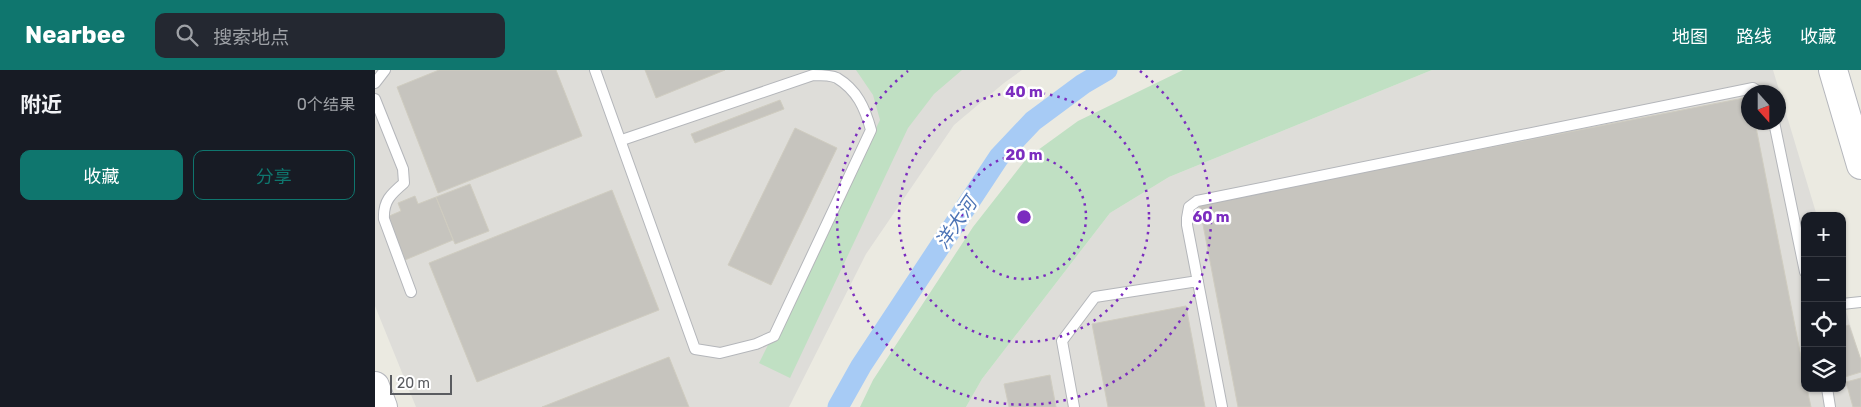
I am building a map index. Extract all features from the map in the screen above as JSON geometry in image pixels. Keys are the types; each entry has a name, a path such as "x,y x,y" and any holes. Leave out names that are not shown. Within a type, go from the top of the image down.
{"main road":[{"path":"1833,70 1861,165"},
{"path":"375,386 383,407"}],"lane":[{"path":"375,83 385,70"},
{"path":"595,70 622,140 695,349 720,353 756,344 774,336 871,130 866,109 857,95 836,77 813,74 622,140"},
{"path":"1222,407 1187,218 1189,207 1197,201 1741,90"},
{"path":"375,99 403,169 404,183 386,199 384,218 411,292"},
{"path":"1776,130 1802,257"},
{"path":"1074,407 1062,340 1095,297 1198,281"},
{"path":"1846,304 1861,302"},
{"path":"1828,392 1830,407"}],"shaded area":[{"path":"375,70 1022,70 954,125 866,254 789,407 416,407 375,306"},
{"path":"1432,70 1773,70 1778,85 1741,85 1741,130 1786,130 1786,113 1816,212 1801,212 1801,392 1846,392 1846,311 1861,360 1861,407 966,407 982,379 1110,213 1169,177"}],"green space":[{"path":"856,70 962,70 934,94 908,128 790,378 759,363 880,120 873,95"},
{"path":"1183,70 1432,70 1169,177 1110,213 982,379 966,407 860,407 873,380 973,227 1027,158 1078,121"}],"building":[{"path":"439,70 556,70 582,136 438,193 397,87"},
{"path":"645,70 725,70 656,98"},
{"path":"1741,99 1741,130 1757,130 1801,357 1801,392 1808,392 1811,407 1238,407 1199,204"},
{"path":"780,100 784,109 695,143 691,134"},
{"path":"795,128 837,148 771,285 728,265"},
{"path":"470,184 489,231 455,244 436,197"},
{"path":"612,190 659,310 477,382 429,263"},
{"path":"415,196 418,204 436,197 453,240 405,260 387,217 401,211 398,203"},
{"path":"1186,306 1205,407 1108,407 1092,324"},
{"path":"1849,325 1861,360 1861,372 1846,377 1846,347 1846,326"},
{"path":"669,357 689,407 542,407"},
{"path":"1050,375 1056,407 1009,407 1004,384"},
{"path":"1861,378 1861,407 1853,407 1846,382"}],"waterway":[{"name":"洋大河","path":"838,407 861,366 999,157 1033,121 1083,84 1107,70"}]}
